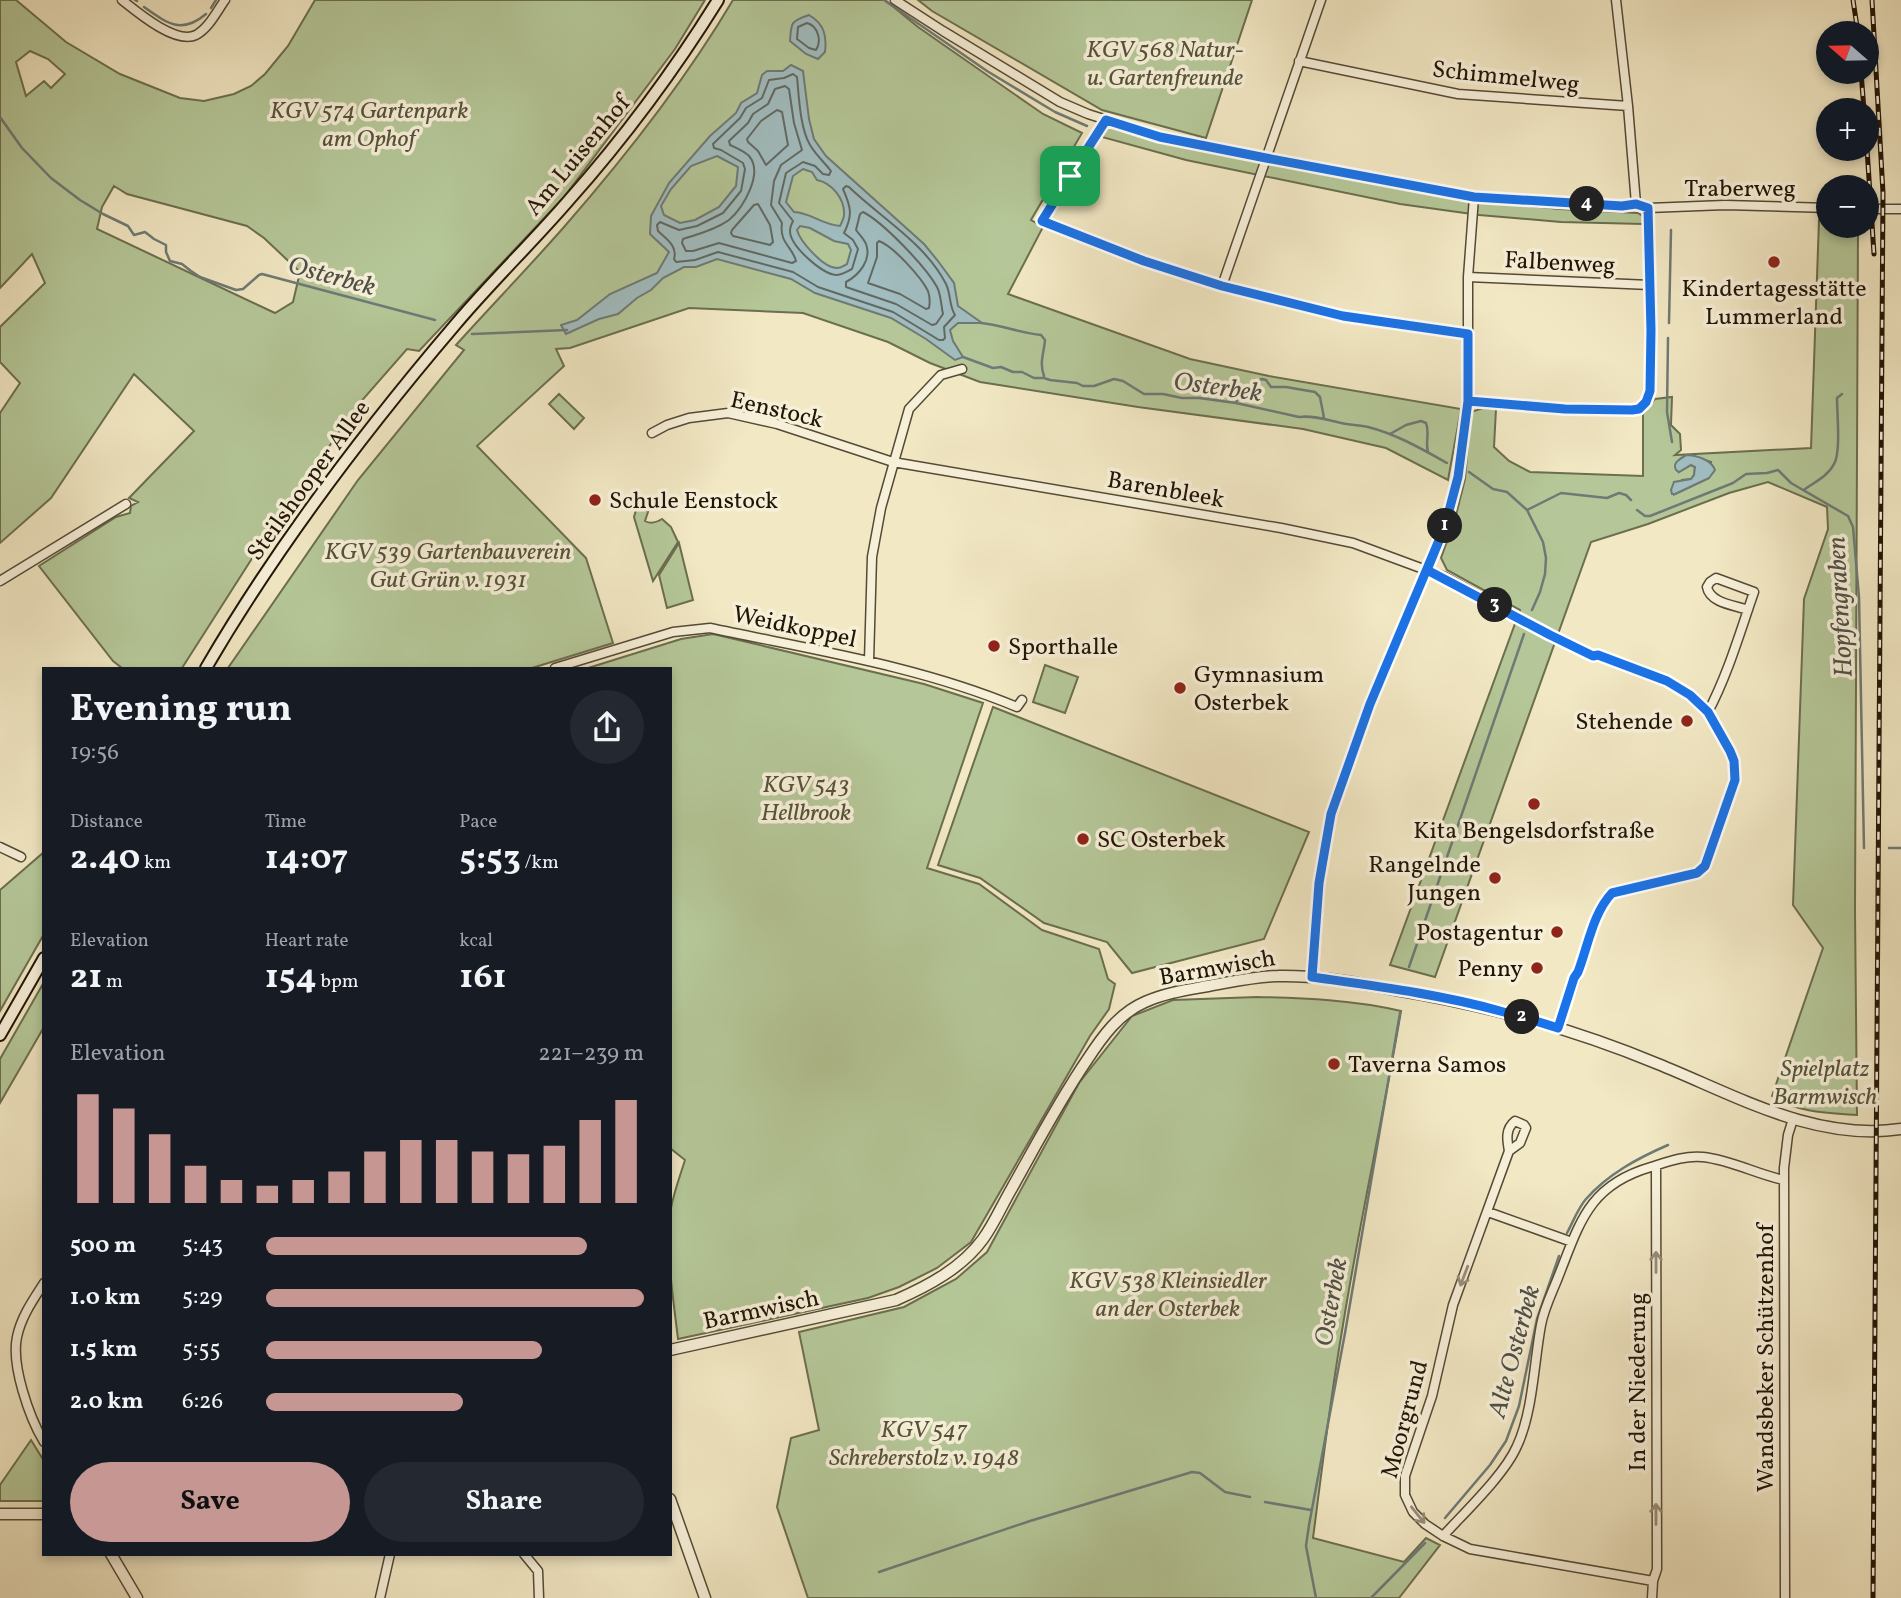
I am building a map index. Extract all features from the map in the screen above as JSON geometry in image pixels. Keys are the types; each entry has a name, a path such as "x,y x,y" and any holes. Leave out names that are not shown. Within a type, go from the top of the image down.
{"main road":[{"name":"Am Luisenhof","path":"455,325 568,202 619,140 673,68 718,0"},
{"name":"Steilshooper Allee","path":"206,667 319,496 455,325"},
{"path":"0,1035 42,962"}],"street":[{"path":"122,0 158,27 187,37 195,35 206,25 225,0"},
{"name":"Traberweg","path":"895,0 1060,102 1160,137 1474,197 1622,206 1636,204 1648,208 1725,205 1816,208"},
{"path":"1222,286 1321,0"},
{"path":"1616,0 1636,204"},
{"name":"Schimmelweg","path":"1299,61 1458,94 1628,106"},
{"path":"1106,120 1042,221 1144,261 1222,286 1343,316 1468,334"},
{"path":"1312,977 1319,883 1331,814 1370,704 1445,526 1458,477 1468,401 1468,277 1474,197"},
{"path":"1468,401 1565,409 1632,410 1639,409 1646,402 1650,391 1648,208"},
{"path":"1879,209 1901,209"},
{"name":"Falbenweg","path":"1468,277 1650,285"},
{"path":"869,662 872,557 881,508 909,409 941,374 962,369"},
{"name":"Eenstock","path":"652,433 689,418 728,413 777,424 893,462"},
{"name":"Barenbleek","path":"893,462 1281,528 1353,543 1427,570 1593,656 1598,655 1667,681 1690,695 1708,712"},
{"path":"0,581 126,504"},
{"path":"1558,1028 1574,978 1605,900 1612,893 1697,873 1705,866 1735,780 1734,761 1708,712 1718,692 1748,610 1754,592 1716,578 1710,582 1708,593 1713,598 1748,610"},
{"name":"Weidkoppel","path":"558,667 673,632 710,628 933,677 1017,707 1021,700"},
{"path":"0,847 21,857"},
{"name":"Barmwisch","path":"672,1350 896,1300 925,1287 954,1268 983,1239 1067,1089 1102,1038 1123,1015 1141,1003 1166,994 1265,977 1312,977 1433,996 1498,1010 1558,1028 1638,1056 1793,1119 1866,1133 1901,1129"},
{"name":"Wandsbeker Schützenhof","path":"1785,1598 1784,1180 1788,1135 1793,1119"},
{"name":"Moorgrund","path":"1509,1151 1453,1305 1432,1396 1405,1476 1405,1495 1413,1511 1425,1524 1470,1549 1653,1581"},
{"path":"1443,1536 1501,1471 1517,1446 1526,1416 1541,1321 1584,1214 1604,1190 1639,1171 1676,1159 1700,1156 1734,1163 1784,1180"},
{"name":"In der Niederung","path":"1652,1598 1657,1569 1656,1166"},
{"path":"1488,1212 1572,1242"},
{"path":"42,1286 25,1314 16,1349 18,1369 32,1419 42,1438"},
{"path":"672,1505 705,1598"},
{"path":"0,1514 42,1514"},
{"path":"112,1556 137,1598"},
{"path":"380,1598 390,1556"},
{"path":"526,1556 538,1571 539,1598"}],"green space":[{"name":"KGV 574 Gartenpark am Ophof","path":"0,0 16,0 66,42 120,74 180,98 204,101 234,94 251,86 265,74 288,46 315,0 705,0 675,49 564,197 419,351 407,349 357,406 251,560 183,667 121,667 113,661 39,566 116,517 130,513 131,506 138,502 129,498 194,431 134,374 51,498 0,543 0,413 20,383 0,362 0,327 45,283 32,254 0,288","holes":["30,51 48,59 65,74 51,88 44,81 26,96 16,62","114,186 127,194 247,226 300,272 293,302 275,313 97,229 102,207"]},
{"name":"KGV 539 Gartenbauverein Gut Grün v. 1931","path":"733,0 885,0 918,27 1043,114 1082,133 1031,220 1043,227 1008,294 1190,359 1269,376 1461,409 1448,480 1386,448 1303,429 980,382 930,363 888,342 803,313 689,308 570,348 556,349 564,366 477,446 586,558 613,643 535,667 229,667 358,480 464,350 456,345 610,173 675,89"},
{"name":"KGV 568 Natur- u. Gartenfreunde","path":"918,0 1252,0 1206,138 1102,110 932,11"},
{"path":"1109,126 1262,163 1456,199 1638,213 1644,217 1643,224 1561,222 1479,215 1400,204 1186,160 1102,137"},
{"name":"Spielplatz Barmwisch","path":"1818,238 1858,238 1855,910 1857,1115 1802,1109 1772,1096 1823,948 1793,905 1804,599 1828,529 1827,507 1768,482 1729,493 1648,524 1591,542 1435,977 1390,965 1520,610 1447,570 1441,558 1465,479 1471,412 1483,408 1496,409 1494,447 1509,461 1530,472 1643,476 1643,414 1655,399 1672,397 1671,425 1680,434 1681,450 1675,455 1811,448","holes":["1690,455 1711,462 1709,478 1675,494 1682,480 1691,479 1694,475 1695,467 1691,465 1679,472 1680,459"]},
{"path":"559,394 584,418 574,429 549,404"},
{"path":"641,507 648,512 645,521 662,519 671,527 678,542 653,581 634,517 636,510"},
{"path":"679,543 693,600 667,608 659,575"},
{"name":"KGV 543 Hellbrook","path":"713,634 924,684 983,703 927,868 979,884 1042,930 1099,949 1108,979 1115,984 1109,1009 1090,1036 971,1242 937,1268 899,1287 868,1298 678,1339 672,1290 672,1202 685,1160 672,1150 672,667 591,667 681,639"},
{"path":"1045,665 1078,677 1065,713 1033,702"},
{"path":"993,707 1309,832 1264,939 1132,973 1107,942 1044,923 980,878 938,865"},
{"path":"42,854 42,938 0,1011 0,890"},
{"path":"42,986 42,1030 0,1103 0,1059"},
{"name":"KGV 538 Kleinsiedler an der Osterbek","path":"1257,997 1347,1002 1401,1011 1349,1291 1313,1538 1404,1562 1426,1538 1440,1545 1399,1598 808,1598 777,1507 791,1438 819,1430 799,1332 904,1307 956,1279 987,1252 1079,1083 1132,1016 1173,1000"},
{"path":"31,1440 42,1458 42,1501 0,1501 0,1485"}],"water":[{"path":"809,15 818,22 825,35 825,52 818,59 806,54 790,41 793,23"},
{"path":"791,65 803,71 814,139 826,156 924,244 954,283 958,306 982,323 958,323 950,330 963,357 955,360 891,318 815,293 791,279 717,259 696,267 684,267 663,278 618,314 599,319 566,334 561,325 577,320 610,294 657,273 669,252 650,234 651,216 669,183 710,136 736,113 741,103 757,93 762,75 767,71 783,71","holes":["717,156 738,167 736,186 719,207 695,220 680,223 664,215 661,206 671,189 691,166","803,169 812,172 817,180 832,188 844,209 840,226 794,212 786,202 793,176","800,226 810,228 834,241 848,244 851,250 847,264 837,268 825,264 807,247 797,230"]},
{"path":"1686,455 1711,463 1715,470 1709,478 1672,494 1674,482 1691,479 1694,475 1695,467 1691,465 1679,472 1676,470 1676,463"}],"waterway":[{"path":"211,8 216,0"},
{"path":"884,0 987,71 1055,112 1087,126"},
{"path":"144,7 167,22 181,25 189,24 206,14"},
{"name":"Osterbek","path":"0,117 22,148 51,178 80,200 128,226 134,235 145,232 166,245 170,261 182,264 200,277 236,290 243,289 262,274 435,320"},
{"path":"1669,323 1671,230"},
{"name":"Osterbek","path":"981,323 1041,335 1045,340 1042,362 1044,376"},
{"name":"Osterbek","path":"472,334 567,330"},
{"path":"1668,338 1667,412 1672,442"},
{"name":"Osterbek","path":"963,357 993,368 1022,372 1034,378 1083,386 1094,386 1114,379 1123,381 1144,394 1236,403 1299,417 1315,417 1368,427 1399,438 1447,463"},
{"path":"1236,403 1246,388 1262,379 1271,387 1315,392 1320,397 1324,418"},
{"path":"1805,489 1828,472 1836,459 1837,398 1842,394"},
{"name":"Osterbek","path":"1390,434 1406,425 1421,421 1426,423 1428,452"},
{"name":"Hopfengraben","path":"1637,510 1650,516 1733,483 1746,474 1778,470 1791,483 1848,516 1853,527 1859,597 1864,848"},
{"name":"Osterbek","path":"1469,472 1493,489 1507,492 1527,510 1543,542 1545,574 1532,610"},
{"name":"Hopfengraben","path":"1527,510 1561,493 1607,498 1619,493 1631,500"},
{"name":"Osterbek","path":"1409,967 1524,634"},
{"name":"Hopfengraben","path":"1889,848 1901,848"},
{"name":"Osterbek","path":"1316,1598 1306,1546 1309,1525 1400,1013"},
{"name":"Alte Osterbek","path":"1567,1233 1583,1203 1604,1182 1635,1161 1668,1145"},
{"name":"Alte Osterbek","path":"1445,1518 1490,1465 1506,1441 1519,1406 1537,1319 1559,1256"},
{"path":"879,1572 1030,1521 1192,1472 1200,1473 1225,1492 1250,1497"},
{"path":"1265,1502 1311,1510"},
{"name":"Alte Osterbek","path":"1371,1598 1425,1543"}],"railway":[{"path":"1853,0 1856,21"},
{"path":"1872,0 1883,193 1873,1598"},
{"path":"1862,84 1863,98"},
{"path":"1868,161 1874,254"}],"place":[{"name":"Kindertagesstätte Lummerland","path":"1774,262"},
{"name":"Schule Eenstock","path":"595,500"},
{"name":"Sporthalle","path":"994,646"},
{"name":"Gymnasium Osterbek","path":"1180,688"},
{"name":"Stehende","path":"1687,721"},
{"name":"Kita Bengelsdorfstraße","path":"1534,804"},
{"name":"SC Osterbek","path":"1083,839"},
{"name":"Rangelnde Jungen","path":"1495,878"},
{"name":"Postagentur","path":"1557,932"},
{"name":"Penny","path":"1537,968"},
{"name":"Taverna Samos","path":"1334,1064"}],"route":[{"path":"1070,176 1042,221 1144,261 1222,286 1343,316 1468,334 1468,401 1458,477 1445,526 1370,704 1331,814 1319,883 1312,977 1433,996 1498,1010 1558,1028 1574,978 1605,900 1612,893 1697,873 1705,866 1735,780 1734,761 1708,712 1690,695 1667,681 1598,655 1593,656 1427,570 1445,526 1458,477 1468,401 1565,409 1632,410 1639,409 1646,402 1650,391 1651,330 1648,208 1636,204 1564,204 1474,197 1160,137 1106,120 1070,176"}],"park label":[{"name":"KGV 547 Schreberstolz v. 1948","path":"924,1443"}]}
